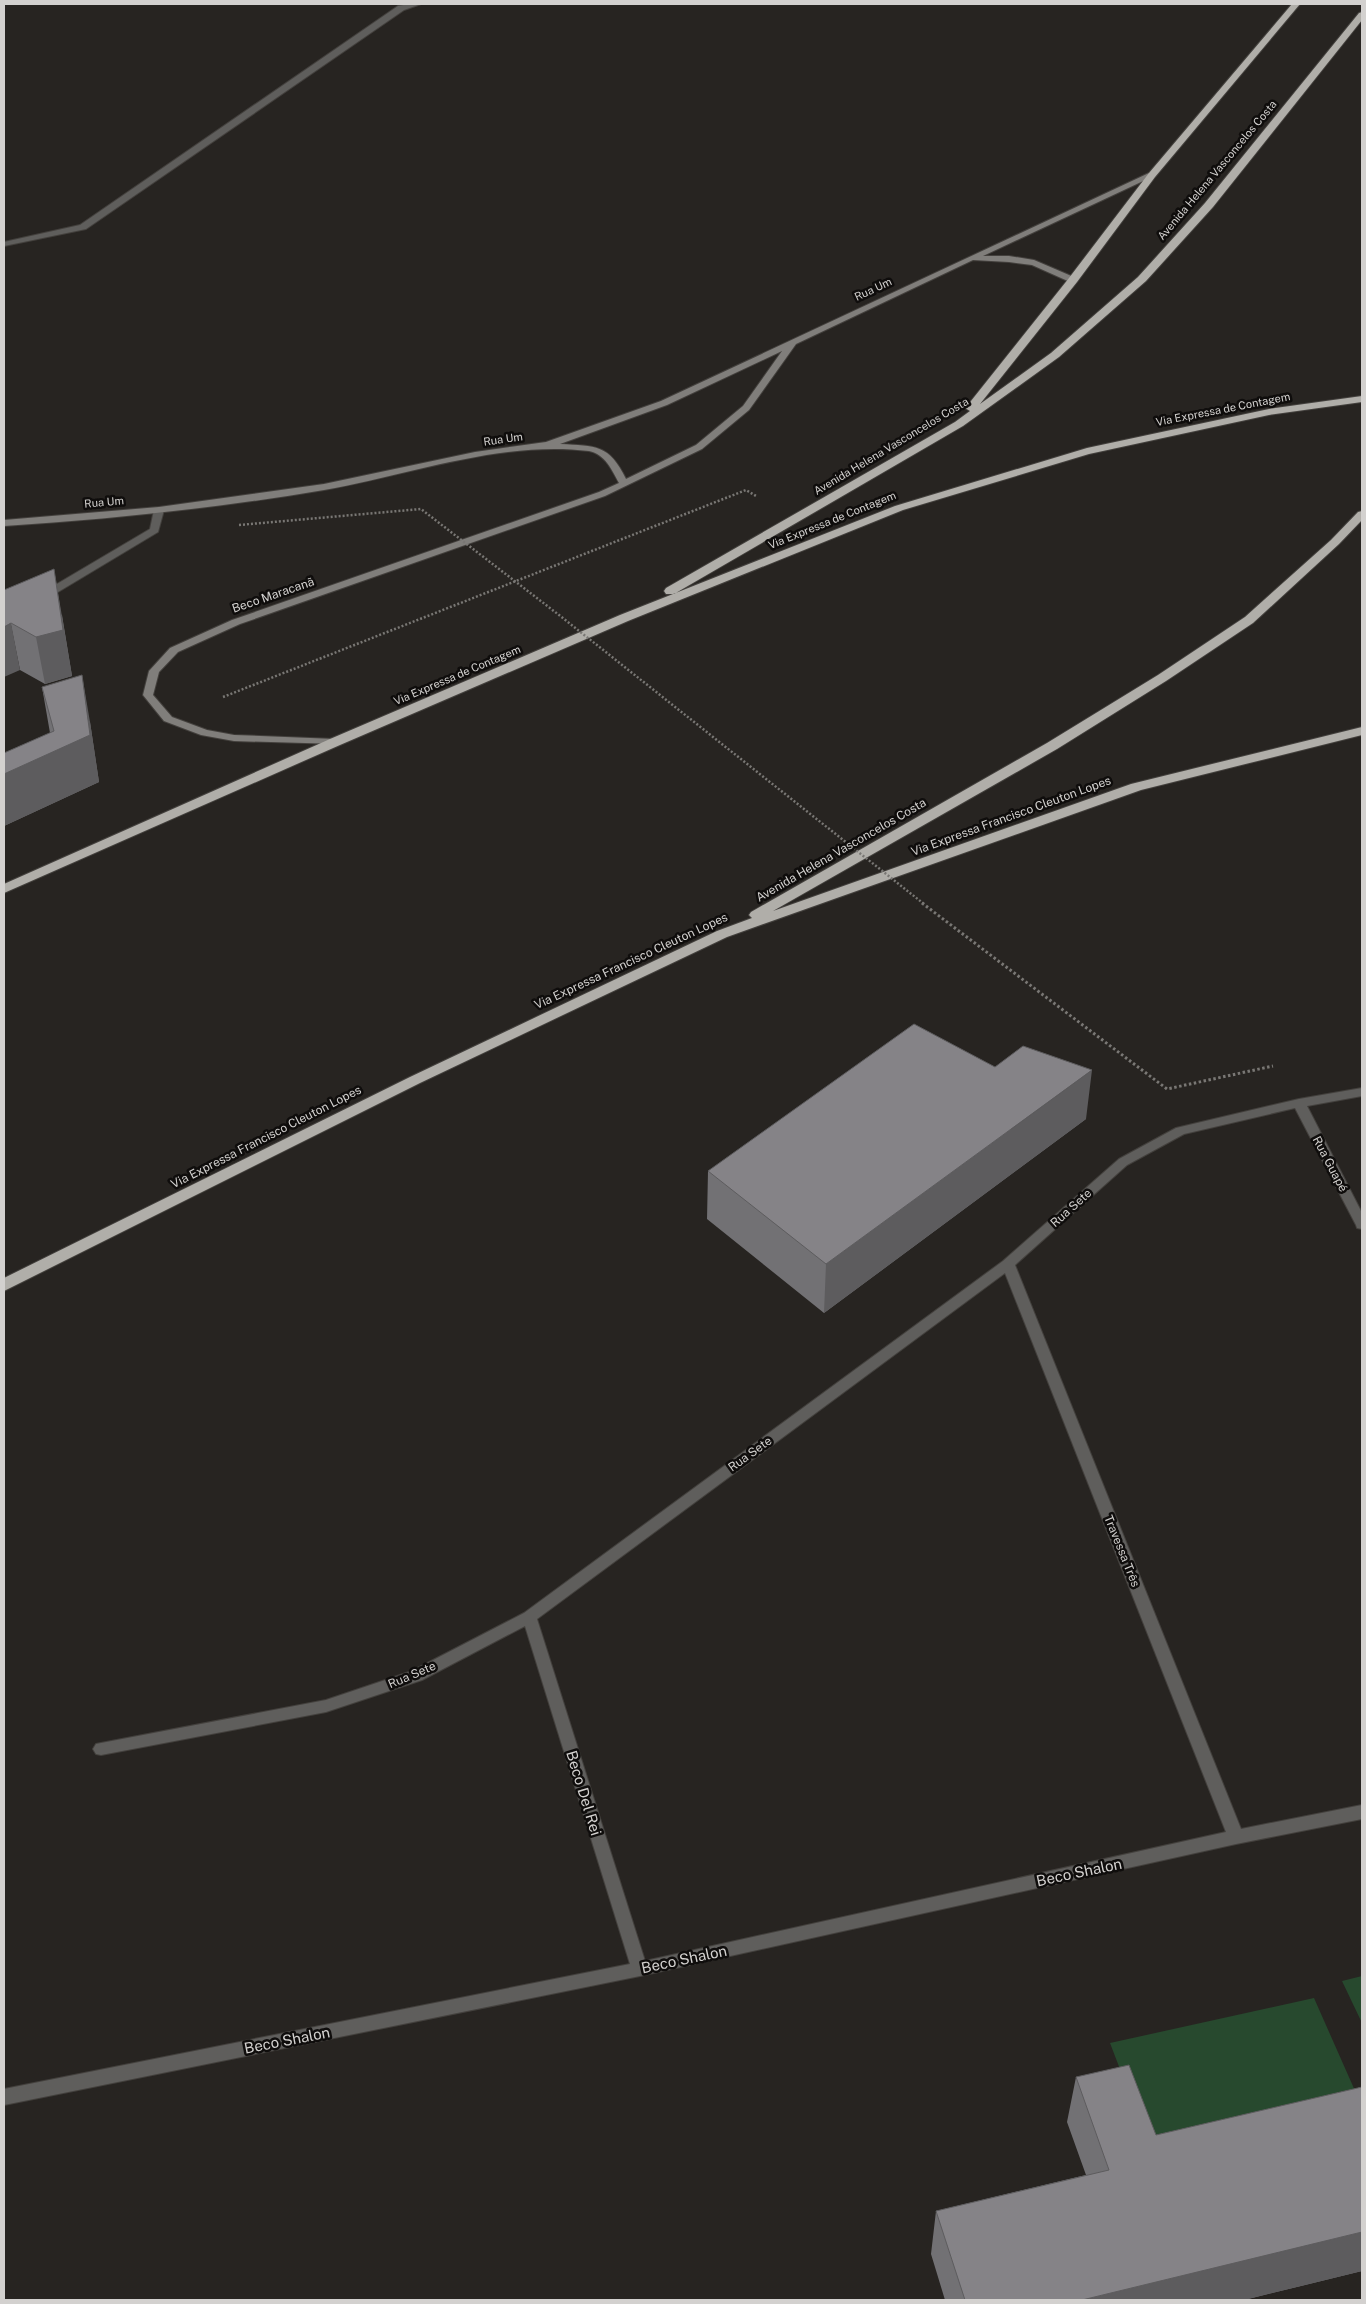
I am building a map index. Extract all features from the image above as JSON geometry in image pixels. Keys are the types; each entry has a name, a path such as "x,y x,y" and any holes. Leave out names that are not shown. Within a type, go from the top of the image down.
{"highway":[{"path":"959,424 1073,280 1152,175 1296,4"},
{"name":"Avenida Helena Vasconcelos Costa","path":"624,618 959,424 1055,355 1142,278 1209,205 1362,15"},
{"name":"Via Expressa de Contagem","path":"335,742 624,618 899,508 1087,450 1269,412 1362,399"},
{"name":"Avenida Helena Vasconcelos Costa","path":"722,934 1052,746 1162,678 1250,620 1336,542 1362,514"},
{"name":"Via Expressa Francisco Cleuton Lopes","path":"4,1285 415,1080 722,934 1136,788 1362,731"},
{"path":"4,889 335,742"}],"street":[{"path":"4,244 82,227 400,8 417,4"},
{"name":"Rua Um","path":"4,523 159,510 324,486 475,455 548,445 664,403 793,341 1152,175"},
{"name":"Rua Um","path":"971,258 1009,259 1034,263 1073,280"},
{"name":"Beco Maracanã","path":"335,742 234,738 205,733 168,719 148,695 154,671 174,650 236,622 593,497 699,447 746,408 793,341"},
{"path":"548,445 594,449 612,462 624,484"},
{"path":"30,604 155,530 159,510"},
{"name":"Rua Sete","path":"101,1749 326,1706 417,1676 529,1617 1008,1264 1123,1162 1180,1132 1299,1103 1362,1092"},
{"name":"Rua Guapé","path":"1299,1103 1362,1225"},
{"name":"Travessa Três","path":"1008,1264 1236,1837"},
{"name":"Beco Del Rei","path":"529,1617 640,1969"},
{"name":"Beco Shalon","path":"4,2098 640,1969 1236,1837 1362,1812"}],"path":[{"path":"168,719 746,490 759,497"},
{"path":"239,525 421,510 559,615 913,896 1167,1089 1273,1066"}],"green space":[{"path":"1362,1976 1362,2023 1342,1981"},
{"path":"1314,1998 1356,2093 1147,2140 1110,2043"}],"building":[{"path":"54,569 63,630 36,637 11,623 4,627 4,590"},
{"path":"82,675 90,735 4,774 4,753 54,731 42,687"},
{"path":"914,1024 995,1067 1023,1046 1092,1070 826,1264 708,1171"},
{"path":"1129,2065 1156,2135 1362,2087 1362,2232 1082,2300 965,2300 936,2211 1109,2170 1076,2077"}]}
